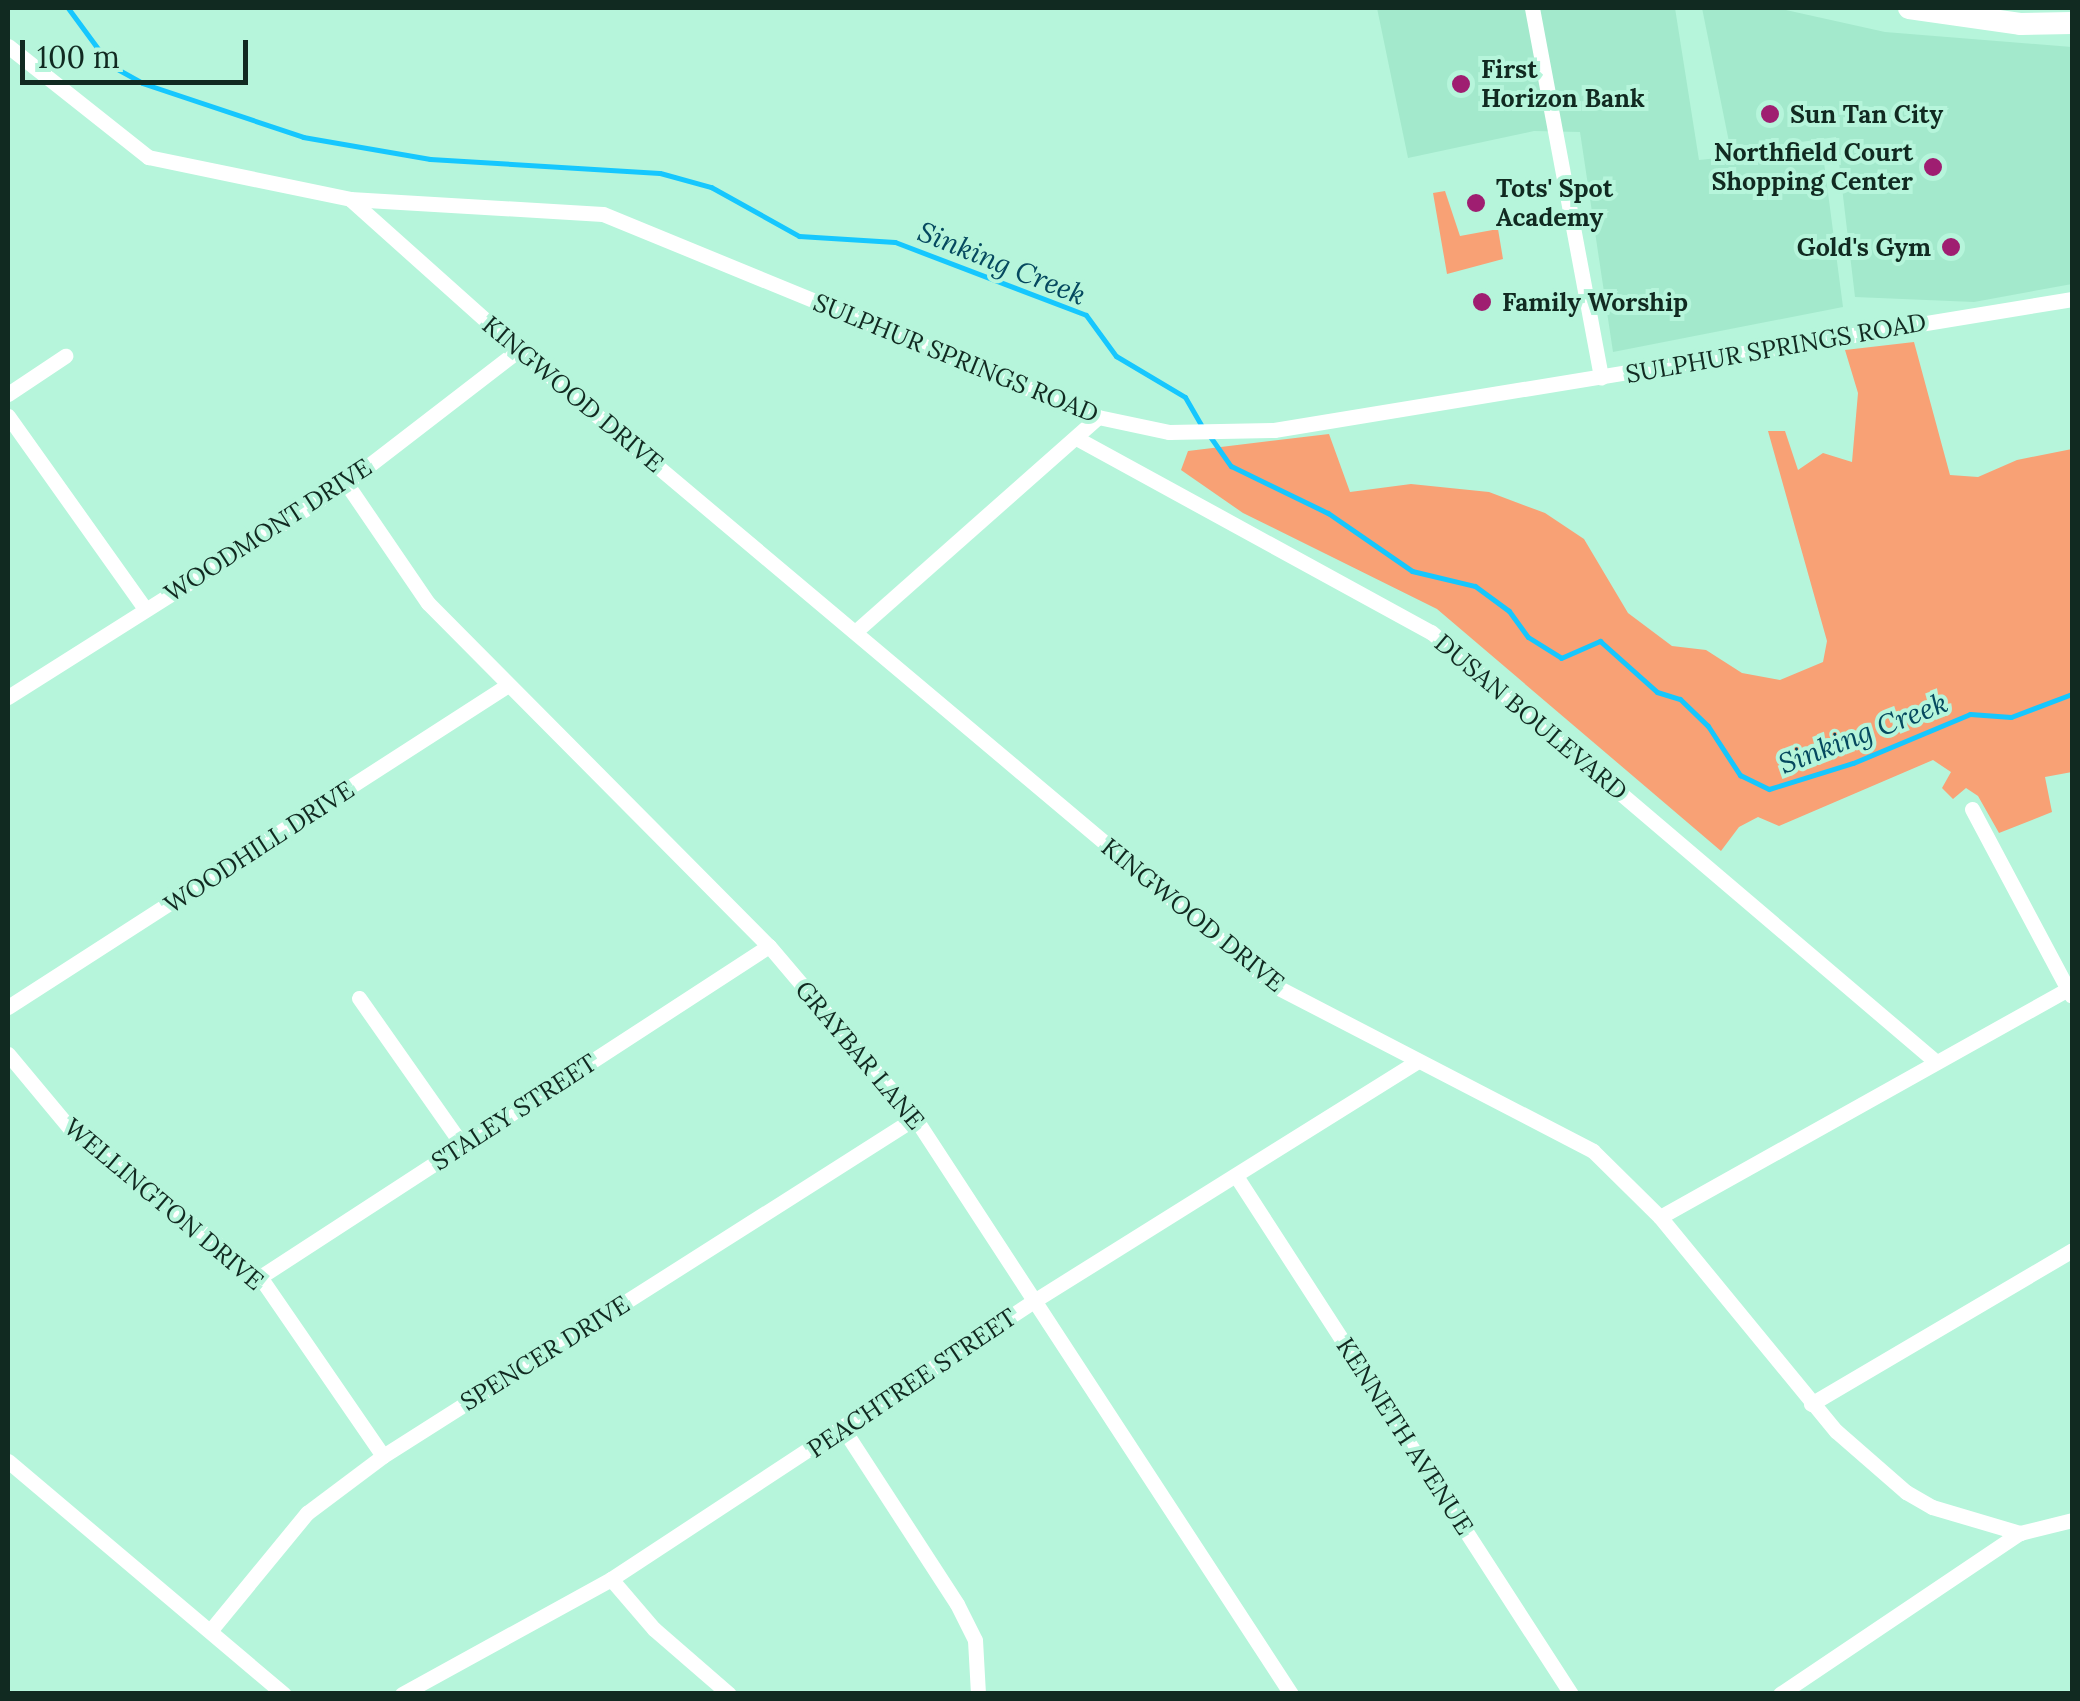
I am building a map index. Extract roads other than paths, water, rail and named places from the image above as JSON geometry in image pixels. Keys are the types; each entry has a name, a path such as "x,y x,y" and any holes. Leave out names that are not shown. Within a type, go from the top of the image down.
{"main road":[{"path":"1909,8 1999,22 2072,23"}],"street":[{"path":"1532,8 1601,378"},
{"name":"SULPHUR SPRINGS ROAD","path":"8,46 148,157 350,199 603,214 1098,417 1197,434 1274,430 2072,299"},
{"name":"KINGWOOD DRIVE","path":"350,199 519,350 1275,986 1593,1151 1660,1217 1811,1404 1906,1492 1932,1507 2020,1533"},
{"name":"WOODMONT DRIVE","path":"8,697 346,483 519,350"},
{"path":"8,394 65,356"},
{"path":"8,416 146,609"},
{"path":"855,632 1078,440 1098,417"},
{"name":"DUSAN BOULEVARD","path":"1078,440 1431,632 1936,1062"},
{"name":"GRAYBAR LANE","path":"346,483 428,602 769,946 916,1118 1291,1694"},
{"name":"WOODHILL DRIVE","path":"8,1007 508,685"},
{"path":"1660,1217 1936,1062 2071,992 1972,809"},
{"name":"STALEY STREET","path":"260,1277 769,946"},
{"path":"359,998 463,1146"},
{"name":"WELLINGTON DRIVE","path":"8,1054 73,1132 260,1277 383,1456"},
{"name":"PEACHTREE STREET","path":"402,1694 611,1580 844,1430 1037,1299 1238,1179 1416,1062"},
{"name":"SPENCER DRIVE","path":"210,1630 307,1513 383,1456 916,1118"},
{"name":"KENNETH AVENUE","path":"1238,1179 1572,1694"},
{"path":"1811,1404 2072,1250"},
{"path":"844,1430 957,1604 975,1640 978,1694"},
{"path":"8,1461 284,1694"},
{"path":"1780,1694 2020,1533 2072,1520"},
{"path":"611,1580 654,1629 729,1694"}],"waterway":[{"name":"Sinking Creek","path":"68,8 110,65 142,83 303,137 430,159 660,173 711,187 799,236 895,242 1086,315 1116,356 1185,397 1202,426"},
{"name":"Sinking Creek","path":"1209,435 1231,466 1328,513 1412,571 1475,586 1509,611 1528,637 1561,658 1600,641 1657,692 1680,699 1708,726 1740,775 1769,789 1853,763 1970,714 2011,717 2072,694"}],"place":[{"name":"First Horizon Bank","path":"1461,84"},
{"name":"Sun Tan City","path":"1770,114"},
{"name":"Northfield Court Shopping Center","path":"1933,167"},
{"name":"Tots' Spot Academy","path":"1476,203"},
{"name":"Gold's Gym","path":"1951,247"},
{"name":"Family Worship","path":"1482,302"}]}
